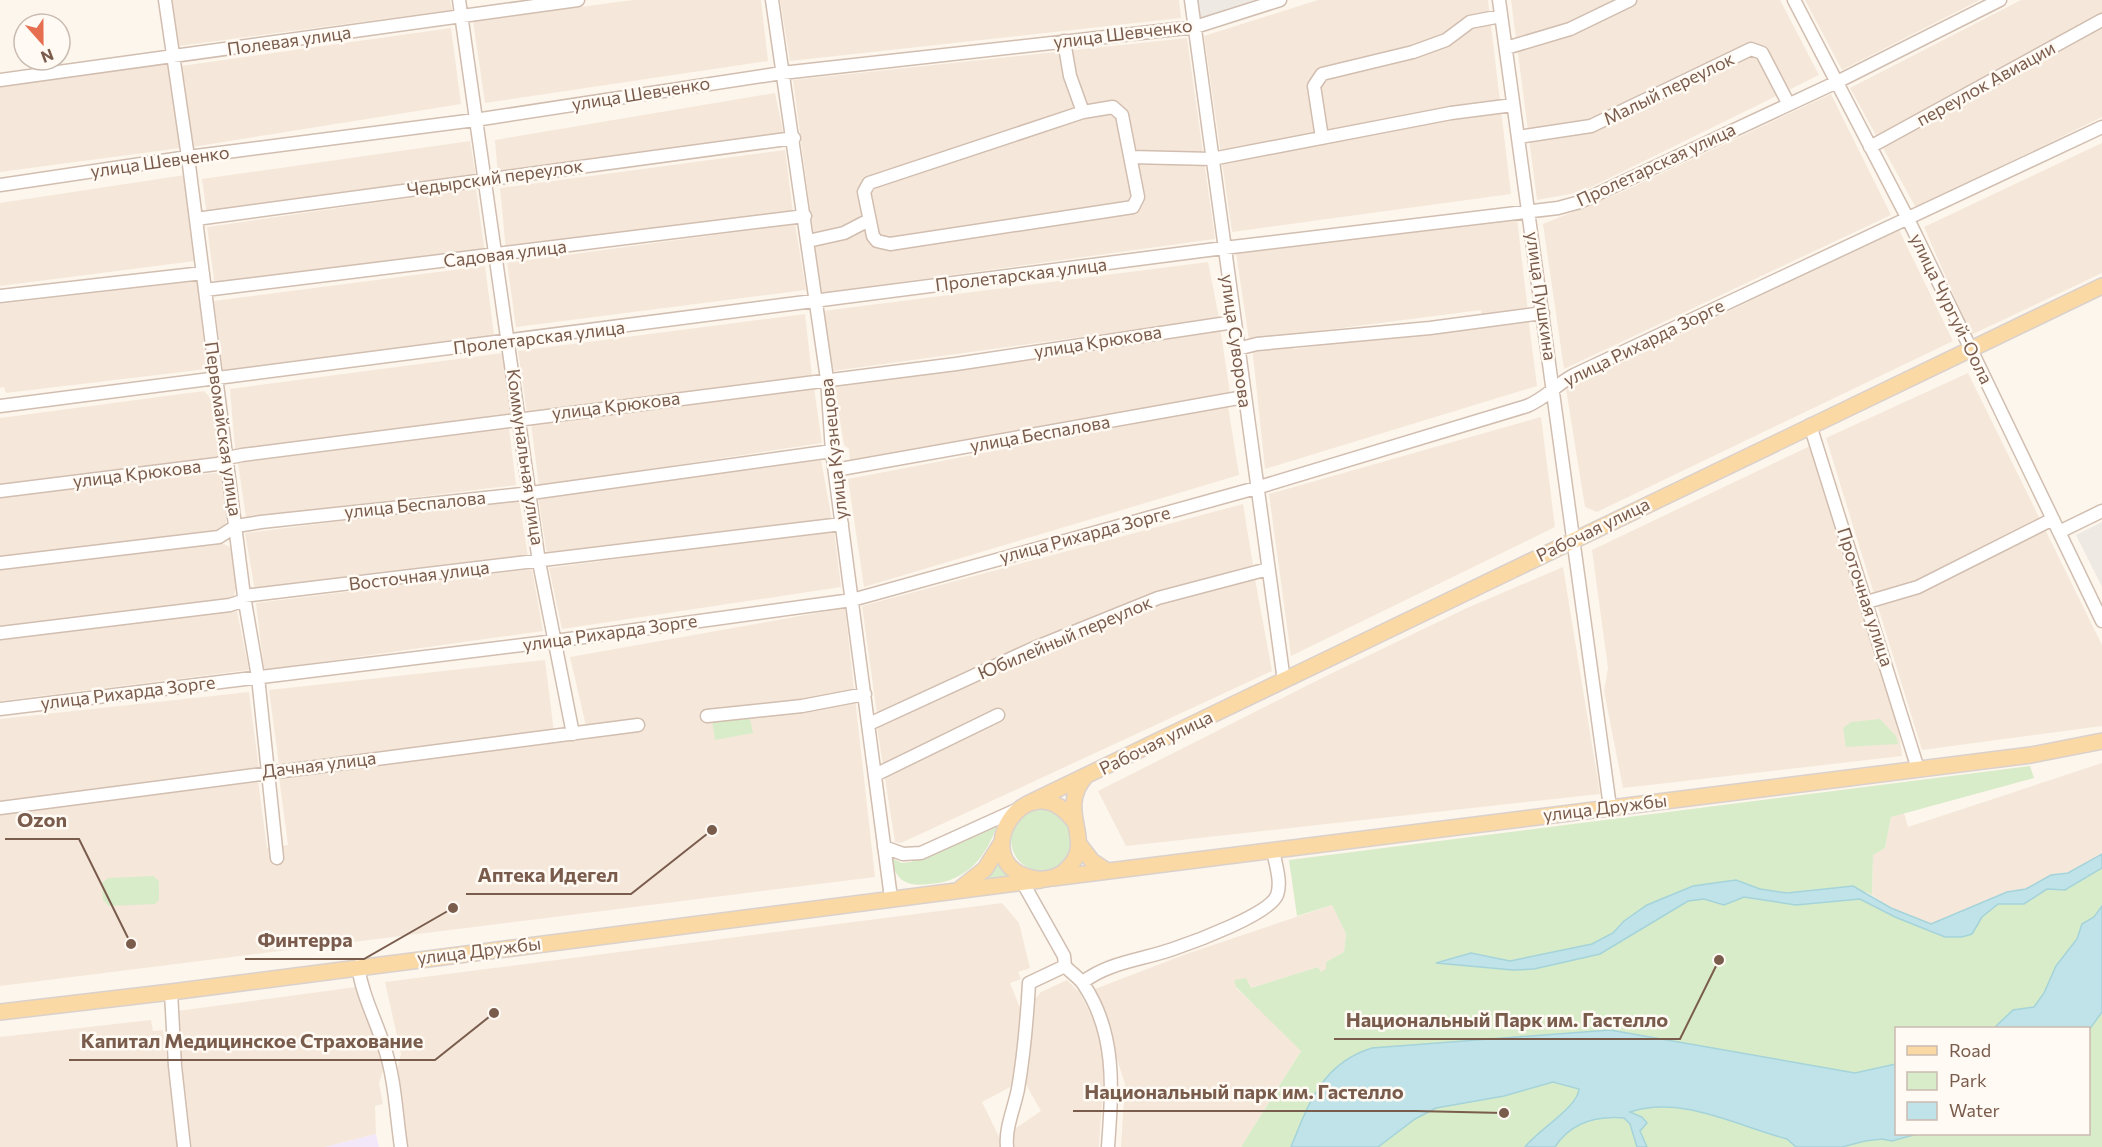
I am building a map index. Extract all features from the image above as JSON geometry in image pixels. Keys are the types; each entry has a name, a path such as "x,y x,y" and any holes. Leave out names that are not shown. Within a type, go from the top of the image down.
{"main road":[{"name":"Рабочая улица","path":"1022,807 2102,286"},
{"name":"улица Дружбы","path":"1047,879 2031,755 2102,741"},
{"name":"Рабочая улица","path":"1074,820 1075,792 1085,777"},
{"path":"1079,844 1071,865 1047,879 1020,877 1005,856 1002,842 1005,824 1022,807 1040,802 1053,804 1074,820 1079,844 1092,861 1107,871"},
{"path":"958,890 985,869 1002,842"},
{"name":"улица Дружбы","path":"0,1012 958,890 1020,877"}],"street":[{"name":"Первомайская улица","path":"165,0 188,157 244,596 258,677 277,858"},
{"name":"Коммунальная улица","path":"459,0 531,493 539,562 573,734"},
{"name":"Полевая улица","path":"0,80 578,0"},
{"name":"улица Кузнецова","path":"772,0 808,241 826,379 832,452 891,898"},
{"name":"улица Суворова","path":"1191,0 1284,681"},
{"name":"улица Шевченко","path":"0,185 188,157 475,120 782,73 1195,27 1280,0"},
{"name":"улица Пушкина","path":"1499,0 1610,807"},
{"path":"1506,48 1570,29 1630,0"},
{"name":"улица Чургуй-Оола","path":"1794,0 1908,219 2102,621"},
{"name":"Пролетарская улица","path":"0,406 216,380 1224,248 1558,208 1580,201 1837,82 2000,0"},
{"path":"1322,138 1314,86 1315,81 1322,74 1413,52 1446,40 1470,22 1501,16"},
{"name":"переулок Авиации","path":"1870,147 2102,20"},
{"path":"1064,41 1070,76 1083,112"},
{"name":"Малый переулок","path":"1518,136 1591,126 1751,49 1762,53 1788,103"},
{"path":"1131,157 1212,159 1451,113 1514,105"},
{"path":"1107,106 1119,110 1131,157 1138,197 1133,207 1128,210 890,244 877,241 873,236 864,192 869,183 1083,112 1107,106"},
{"name":"улица Рихарда Зорге","path":"0,709 555,641 852,600 1256,488 1527,406 1550,395 1553,389 1574,375 2102,127"},
{"name":"Чедырский переулок","path":"196,219 794,138"},
{"name":"Садовая улица","path":"205,290 495,256 804,216"},
{"path":"808,241 844,233 869,220"},
{"path":"0,296 202,273"},
{"path":"1237,349 1257,344 1430,328 1543,313"},
{"name":"улица Крюкова","path":"0,491 217,464 224,462 227,458 520,418 956,364 1234,322"},
{"name":"улица Беспалова","path":"835,470 1244,398"},
{"name":"Проточная улица","path":"1810,425 1918,769"},
{"name":"улица Беспалова","path":"0,563 219,537 236,526 531,493 832,452"},
{"path":"2060,532 2102,511"},
{"path":"1867,602 1918,587 2053,519"},
{"name":"Восточная улица","path":"0,633 230,605 242,601 244,596 842,524"},
{"name":"Юбилейный переулок","path":"869,724 1034,648 1158,598 1268,569"},
{"path":"707,716 802,706 865,694"},
{"path":"875,775 998,715"},
{"name":"Дачная улица","path":"0,808 638,725"},
{"path":"885,847 903,854 921,853 1022,807"},
{"path":"1083,982 1107,968 1172,949 1262,911 1277,896 1279,886 1273,850"},
{"path":"1020,877 1064,956 1065,966 1083,982 1106,1035 1112,1055 1108,1147"},
{"path":"358,966 362,991 384,1045 391,1071 401,1147"},
{"path":"1007,1147 1005,1132 1013,1118 1027,1037 1029,984 1065,966"},
{"path":"171,992 175,1066 184,1147"}],"shaded area":[{"path":"172,0 450,0 452,10 179,46"},
{"path":"633,0 761,0 768,61 485,103 473,21"},
{"path":"780,0 1179,0 1181,18 790,61"},
{"path":"1197,0 1257,0 1200,19"},
{"path":"1318,0 1488,0 1511,194 1232,232 1204,36"},
{"path":"1511,0 1780,0 1819,75 1581,192 1537,200"},
{"path":"1805,0 1980,0 1842,70"},
{"path":"2021,0 2102,0 2102,117 1916,208 1850,88"},
{"path":"451,28 461,104 192,147 181,66"},
{"path":"1187,38 1215,239 821,293 793,80"},
{"path":"170,62 181,148 0,172 0,85"},
{"path":"775,93 784,136 498,176 495,140"},
{"path":"1831,94 1891,215 1564,369 1543,224 1622,192"},
{"path":"470,141 476,177 207,216 202,179"},
{"path":"2102,143 2102,273 1971,335 1924,227"},
{"path":"785,150 793,212 506,251 500,188"},
{"path":"185,175 195,261 0,286 0,203"},
{"path":"476,188 485,253 215,287 207,227"},
{"path":"1517,218 1528,312 1482,316 1481,310 1249,340 1236,253"},
{"path":"795,224 806,290 516,327 507,263"},
{"path":"1899,230 1953,341 1597,512 1585,507 1566,389"},
{"path":"1208,262 1219,318 833,371 823,311"},
{"path":"485,266 494,335 223,371 214,301"},
{"path":"197,281 207,369 6,393 4,387 0,388 0,304"},
{"path":"805,314 812,376 527,413 518,351"},
{"path":"1528,316 1537,386 1265,469 1252,346 1291,343 1294,349"},
{"path":"1220,327 1230,393 850,461 849,449 844,445 834,385"},
{"path":"503,353 511,416 235,449 230,389"},
{"path":"1968,373 2102,645 2102,726 1922,750 1826,438"},
{"path":"814,388 822,443 539,486 531,423"},
{"path":"204,391 215,403 220,458 0,486 0,418"},
{"path":"1228,406 1239,475 864,587 848,479"},
{"path":"1541,417 1555,527 1291,656 1269,494"},
{"path":"509,428 516,485 246,518 238,463"},
{"path":"1812,445 1896,709 1902,756 1623,788 1604,691 1608,668 1592,550"},
{"path":"821,460 832,520 547,555 538,496"},
{"path":"217,473 221,475 226,509 226,531 0,558 0,497 82,485"},
{"path":"519,499 528,557 255,591 245,533"},
{"path":"1243,504 1253,565 1147,595 877,714 862,606"},
{"path":"2102,522 2102,587 2076,535"},
{"path":"834,530 841,587 562,629 549,568"},
{"path":"222,543 230,547 236,588 233,599 0,628 0,568"},
{"path":"1563,567 1600,794 1126,846 1098,791 1467,608"},
{"path":"532,569 543,631 264,670 256,603"},
{"path":"1241,579 1255,579 1272,671 901,843 895,842 877,727 1027,656 1156,605"},
{"path":"845,608 875,877 0,986 0,812 258,780 267,848 288,845 279,777 589,739 570,657"},
{"path":"237,611 249,670 0,701 0,639"},
{"path":"545,660 554,732 279,765 269,690"},
{"path":"249,692 259,769 0,802 0,719"},
{"path":"2102,763 2102,854 2074,871 2051,875 2026,889 2007,892 1931,924 1891,908 1872,895 1873,855 1885,848 1891,817 1904,813 1908,827"},
{"path":"1002,903 1019,923 1030,968 1018,972 1021,979 1010,983 1025,1020 1016,1084 982,1102 1004,1147 405,1147 396,1075 401,1054 385,982"},
{"path":"1332,905 1346,934 1344,952 1326,962 1327,969 1321,972 1318,967 1251,988 1236,988 1302,1049 1241,1147 1121,1147 1125,1084 1095,989 1186,954"},
{"path":"1067,980 1079,992 1097,1026 1105,1058 1099,1147 1011,1147 1010,1132 1041,1111 1024,1081 1035,999 1041,992"},
{"path":"356,987 382,1061 383,1071 379,1083 383,1104 375,1106 376,1134 325,1147 190,1147 181,1074 177,1011"},
{"path":"151,1020 153,1031 163,1030 179,1147 0,1147 0,1037"},
{"path":"376,1134 379,1147 325,1147"}],"green space":[{"path":"749,714 753,733 715,740 712,721"},
{"path":"1880,719 1896,736 1898,744 1846,747 1843,728 1851,722"},
{"path":"2030,766 2034,778 1891,817 1885,848 1873,855 1872,895 1866,892 1866,897 1929,929 2102,862 2102,1147 1241,1147 1301,1051 1236,987 1234,980 1246,978 1251,988 1318,967 1321,972 1326,969 1326,962 1344,952 1346,934 1332,905 1297,916 1289,860"},
{"path":"1036,809 1048,809 1064,818 1071,828 1073,840 1071,852 1064,862 1048,871 1036,871 1025,866 1016,857 1011,846 1011,834 1016,823 1025,814"},
{"path":"998,823 988,846 974,865 955,878 943,882 919,885 905,882 897,875 887,856 902,863 911,862"},
{"path":"1001,861 1012,878 985,881"},
{"path":"153,876 159,881 159,900 155,904 109,906 103,900 102,883 108,878"}],"water":[{"path":"2102,854 2102,868 2065,890 2047,889 2024,904 1998,904 1982,917 1972,934 1962,937 1945,937 1895,917 1860,899 1796,905 1744,897 1724,905 1704,899 1688,901 1600,954 1534,969 1513,970 1436,963 1471,953 1510,961 1592,944 1613,933 1624,921 1647,905 1693,886 1736,880 1760,889 1787,893 1853,886 1891,908 1931,924 2007,892 2026,889 2051,875 2068,873"},
{"path":"2102,906 2102,1012 2090,1029 1995,1027 2013,1010 2034,1007 2044,993 2056,966 2077,939 2082,924 2094,917"},
{"path":"1610,1030 1855,1073 1895,1064 1895,1135 1913,1135 1892,1141 1882,1139 1865,1141 1842,1147 1796,1147 1787,1139 1709,1114 1669,1107 1630,1112 1642,1117 1647,1123 1640,1131 1647,1147 1637,1147 1630,1124 1624,1118 1604,1118 1577,1126 1561,1138 1555,1147 1525,1147 1565,1111 1577,1096 1579,1089 1553,1082 1504,1096 1436,1108 1415,1119 1378,1147 1291,1147 1304,1115 1320,1086 1341,1063 1372,1048"}],"place":[{"name":"Аптека Идегел","path":"712,830"},
{"name":"Финтерра","path":"453,908"},
{"name":"Ozon","path":"131,944"},
{"name":"Национальный Парк им. Гастелло","path":"1719,960"},
{"name":"Капитал Медицинское Страхование","path":"494,1013"},
{"name":"Национальный парк им. Гастелло","path":"1504,1113"}]}
